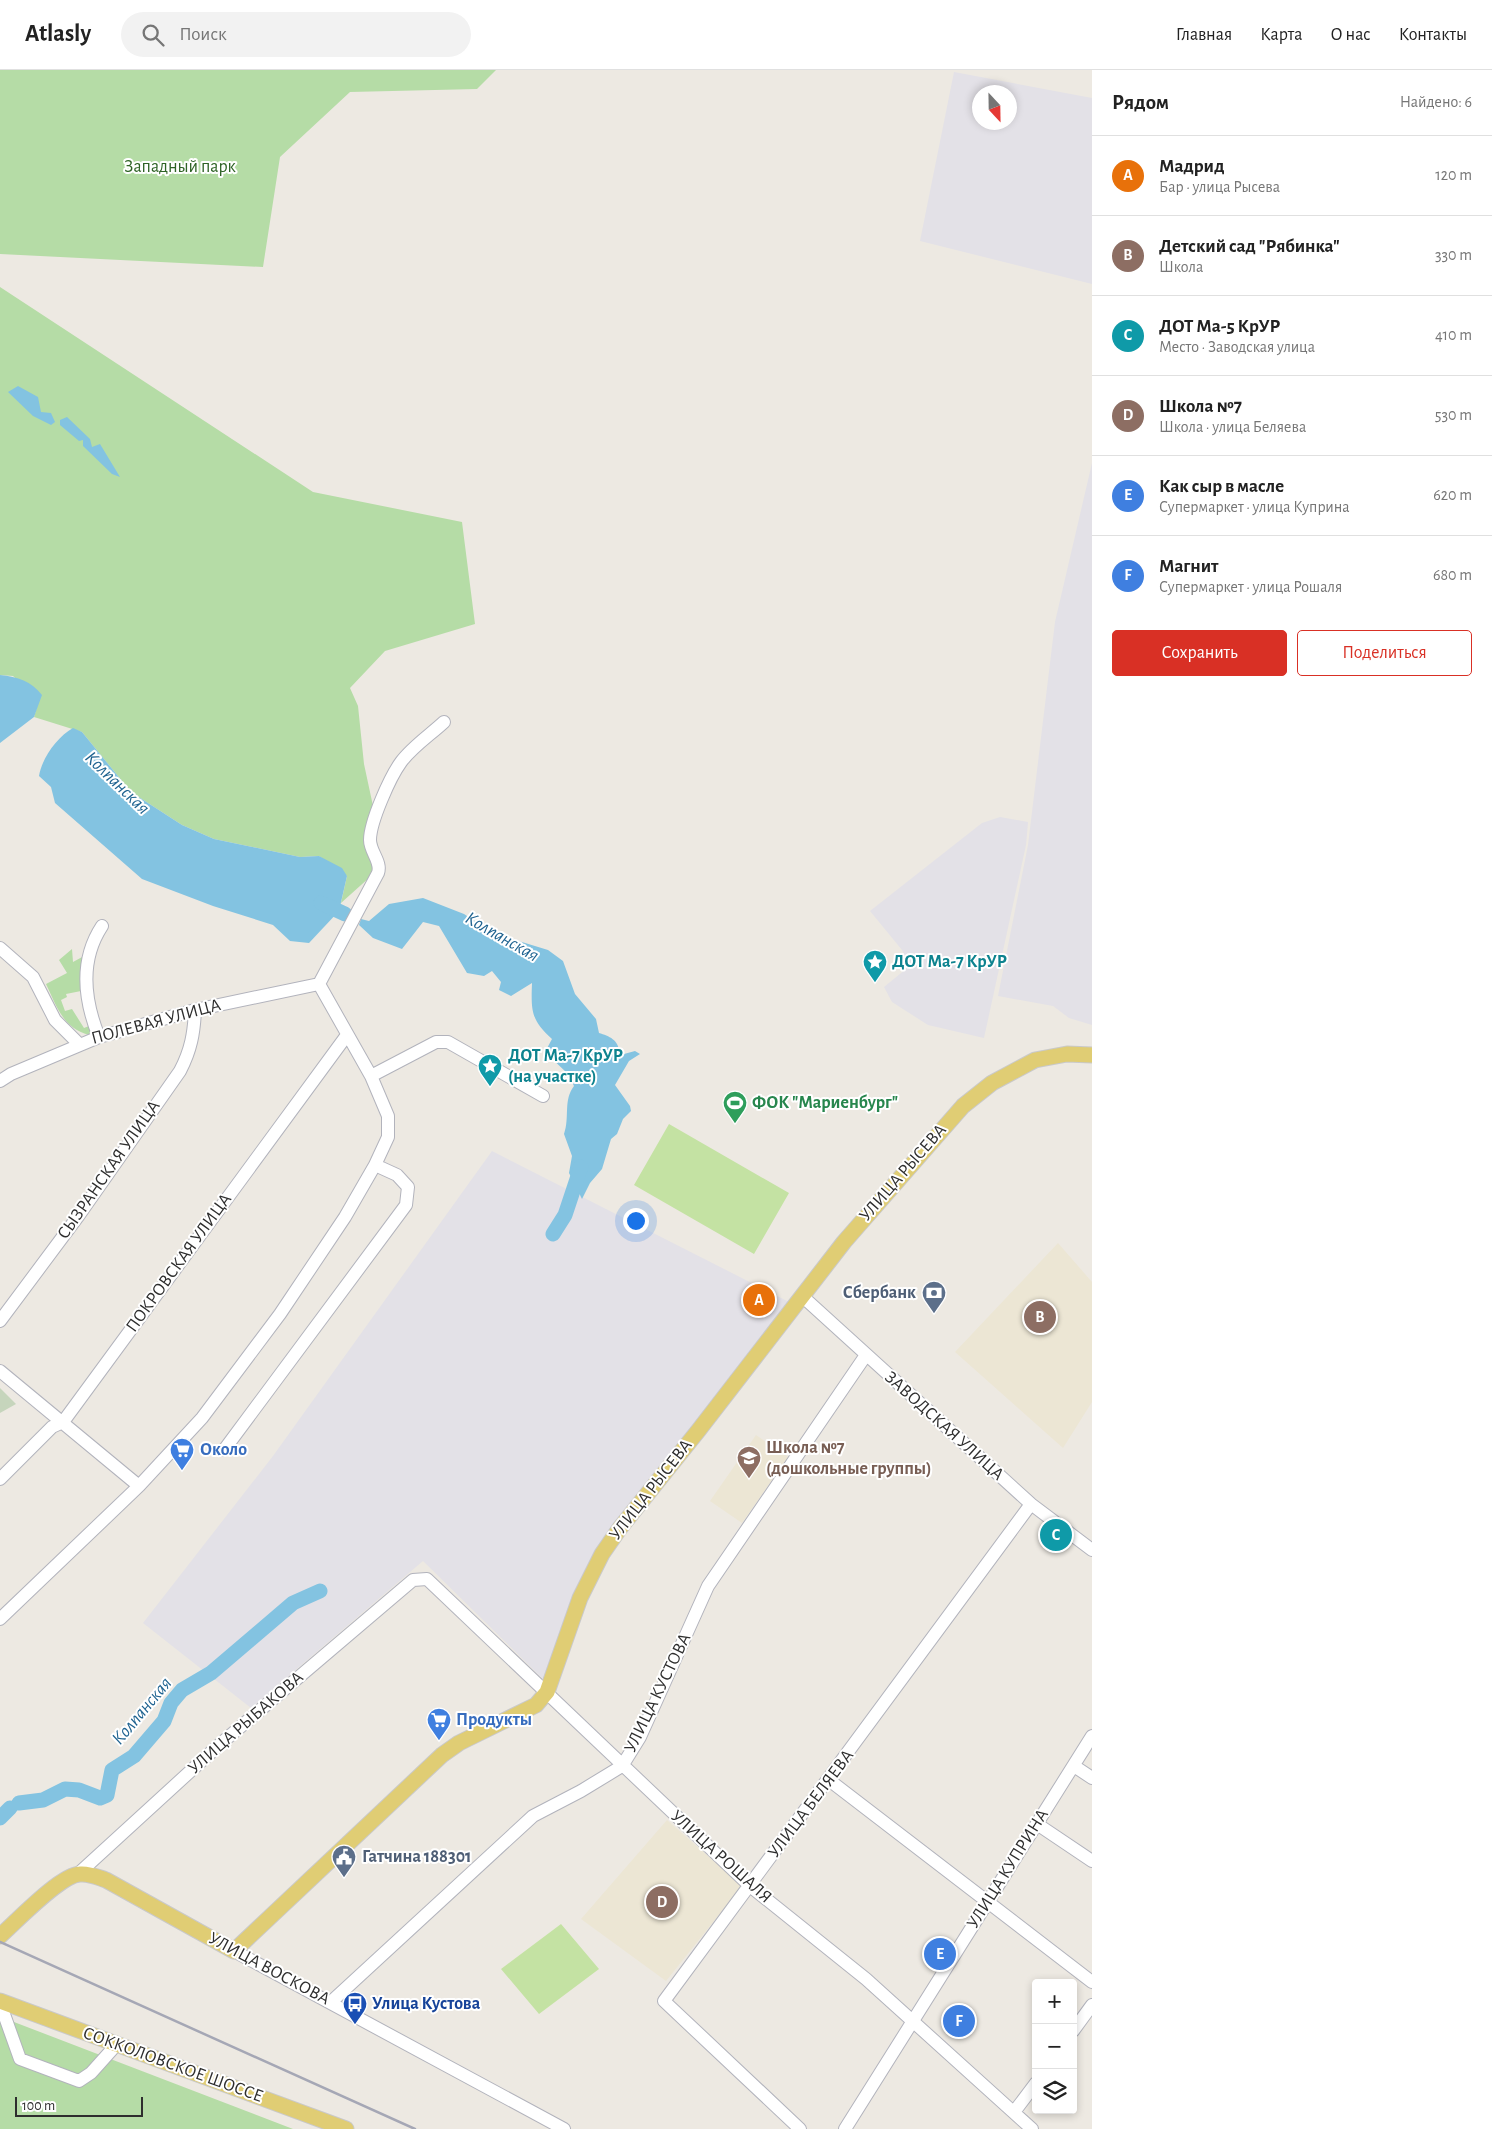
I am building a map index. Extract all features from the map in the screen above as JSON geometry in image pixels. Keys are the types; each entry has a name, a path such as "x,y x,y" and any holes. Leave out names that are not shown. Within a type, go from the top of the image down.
{"main road":[{"name":"УЛИЦА РЫСЕВА","path":"234,1951 442,1755 458,1743 536,1705 547,1692 580,1598 602,1554 620,1528 802,1296 888,1190 963,1106 992,1083 1035,1060 1067,1054 1092,1055"},
{"path":"0,1936 54,1888 86,1871"},
{"name":"УЛИЦА ВОСКОВА","path":"86,1871 106,1880 234,1951"},
{"name":"СОККОЛОВСКОЕ ШОССЕ","path":"0,2002 346,2129"}],"street":[{"path":"0,1619 140,1486 202,1418 280,1314 345,1217 375,1165 388,1137 388,1116 371,1076 319,984 380,868 370,842 374,820 381,803 402,762 444,722"},
{"path":"99,1037 86,994 86,967 94,938 102,926"},
{"path":"0,948 33,977 55,1020 79,1044"},
{"name":"ПОЛЕВАЯ УЛИЦА","path":"0,1081 11,1074 99,1037 196,1010 319,984"},
{"name":"СЫЗРАНСКАЯ УЛИЦА","path":"0,1321 79,1215 180,1071 189,1054 194,1037 196,1010"},
{"name":"ПОКРОВСКАЯ УЛИЦА","path":"0,1479 52,1427 62,1422 347,1035"},
{"path":"371,1076 436,1042 448,1042 544,1096"},
{"path":"224,1450 406,1205 408,1187 397,1175 375,1165"},
{"name":"ЗАВОДСКАЯ УЛИЦА","path":"802,1296 1031,1504 1092,1550"},
{"name":"УЛИЦА КУСТОВА","path":"331,2002 533,1816 582,1791 622,1766 640,1738 708,1586 866,1355"},
{"path":"0,1371 140,1486"},
{"name":"УЛИЦА БЕЛЯЕВА","path":"800,2129 664,2001 1031,1504"},
{"name":"УЛИЦА РОШАЛЯ","path":"419,1578 427,1579 750,1886 866,1979 1032,2129"},
{"name":"УЛИЦА РЫБАКОВА","path":"86,1871 219,1745 413,1580 419,1578"},
{"name":"УЛИЦА КУПРИНА","path":"845,2129 1092,1736"},
{"path":"1074,1766 1092,1778"},
{"path":"828,1780 1092,1982"},
{"path":"1036,1824 1092,1861"},
{"name":"УЛИЦА ВОСКОВА","path":"234,1951 564,2129"},
{"path":"0,2002 20,2059 63,2075 80,2081 91,2073 117,2044"},
{"path":"1077,2026 1092,2005"},
{"path":"1014,2112 1032,2088"}],"shaded area":[{"path":"954,72 1092,98 1092,284 920,241"},
{"path":"1092,463 1092,1025 1069,1018 1053,1006 998,996 1028,845 1055,622"},
{"path":"1000,817 1028,822 1026,845 984,1038 928,1025 892,1002 884,987 906,969 907,961 902,950 870,911 982,823"},
{"path":"492,1151 791,1303 629,1504 598,1548 544,1680 423,1561 251,1708 143,1623 273,1456"},
{"path":"1058,1243 1092,1282 1092,1402 1063,1448 955,1352"},
{"name":"Школа №7 (дошкольные группы)","path":"756,1435 788,1457 742,1523 710,1501"},
{"path":"667,1820 742,1886 666,1981 581,1919"}],"green space":[{"name":"Западный парк","path":"0,70 496,70 477,89 350,92 280,157 263,267 0,254"},
{"path":"0,287 313,492 462,522 475,624 385,651 350,688 358,706 364,764 373,806 380,868 341,903 347,876 319,856 300,857 214,839 182,825 131,792 82,732 34,717 39,700 13,676 0,675"},
{"path":"72,949 73,962 84,956 81,991 66,994 67,997 61,1000 65,1011 72,1009 84,1028 89,1026 91,1028 89,1035 80,1032 67,1022 46,984 67,973 59,960"},
{"path":"669,1124 789,1193 754,1254 634,1185"},
{"path":"0,1388 16,1404 0,1413"},
{"path":"561,1924 599,1969 539,2014 501,1969"},
{"path":"0,2019 14,2022 293,2129 0,2129"}],"water":[{"path":"18,386 38,397 41,412 51,413 55,422 51,425 33,416 8,392"},
{"path":"67,417 90,439 92,447 100,444 120,477 112,474 83,446 83,440 79,441 60,425 60,420"},
{"path":"0,675 24,680 42,695 34,717 0,743"},
{"path":"73,728 82,732 131,792 182,825 214,839 300,857 319,856 342,868 347,876 339,911 309,943 290,941 273,925 213,906 142,879 55,803 51,787 39,776 43,762 51,749 61,737"},
{"path":"423,898 464,914 493,933 548,950 563,961 575,994 596,1019 599,1033 610,1037 617,1044 619,1052 624,1054 635,1051 640,1054 629,1061 615,1085 630,1106 631,1111 623,1119 617,1134 611,1139 602,1169 590,1183 582,1199 569,1173 572,1156 564,1134 569,1097 574,1086 568,1074 545,1052 552,1039 536,1020 532,1008 532,983 511,996 499,990 501,982 492,971 484,976 467,973 439,926 423,922 402,949 373,938 359,925 361,919 369,921 389,904"}],"waterway":[{"path":"321,903 345,914"},
{"name":"Колпанская","path":"553,1234 565,1215 581,1167"},
{"name":"Колпанская","path":"19,1803 43,1800 65,1789 79,1790 100,1798 107,1795 112,1770 134,1756 164,1721 171,1703 182,1690 211,1673 293,1603 320,1591"},
{"name":"Колпанская","path":"0,1818 10,1808"}],"railway":[{"path":"0,1942 415,2129"}],"place":[{"name":"ДОТ Ма-7 КрУР","path":"875,983"},
{"name":"ДОТ Ма-7 КрУР (на участке)","path":"490,1087"},
{"name":"ФОК \"Мариенбург\"","path":"735,1124"},
{"name":"Мадрид","path":"759,1300"},
{"name":"Сбербанк","path":"934,1314"},
{"name":"Детский сад \"Рябинка\"","path":"1040,1317"},
{"name":"Около","path":"182,1471"},
{"name":"Школа №7 (дошкольные группы)","path":"749,1479"},
{"name":"ДОТ Ма-5 КрУР","path":"1056,1535"},
{"name":"Продукты","path":"439,1741"},
{"name":"Гатчина 188301","path":"344,1878"},
{"name":"Школа №7","path":"662,1902"},
{"name":"Как сыр в масле","path":"940,1954"},
{"name":"Магнит","path":"959,2021"},
{"name":"Улица Кустова","path":"355,2025"}]}
